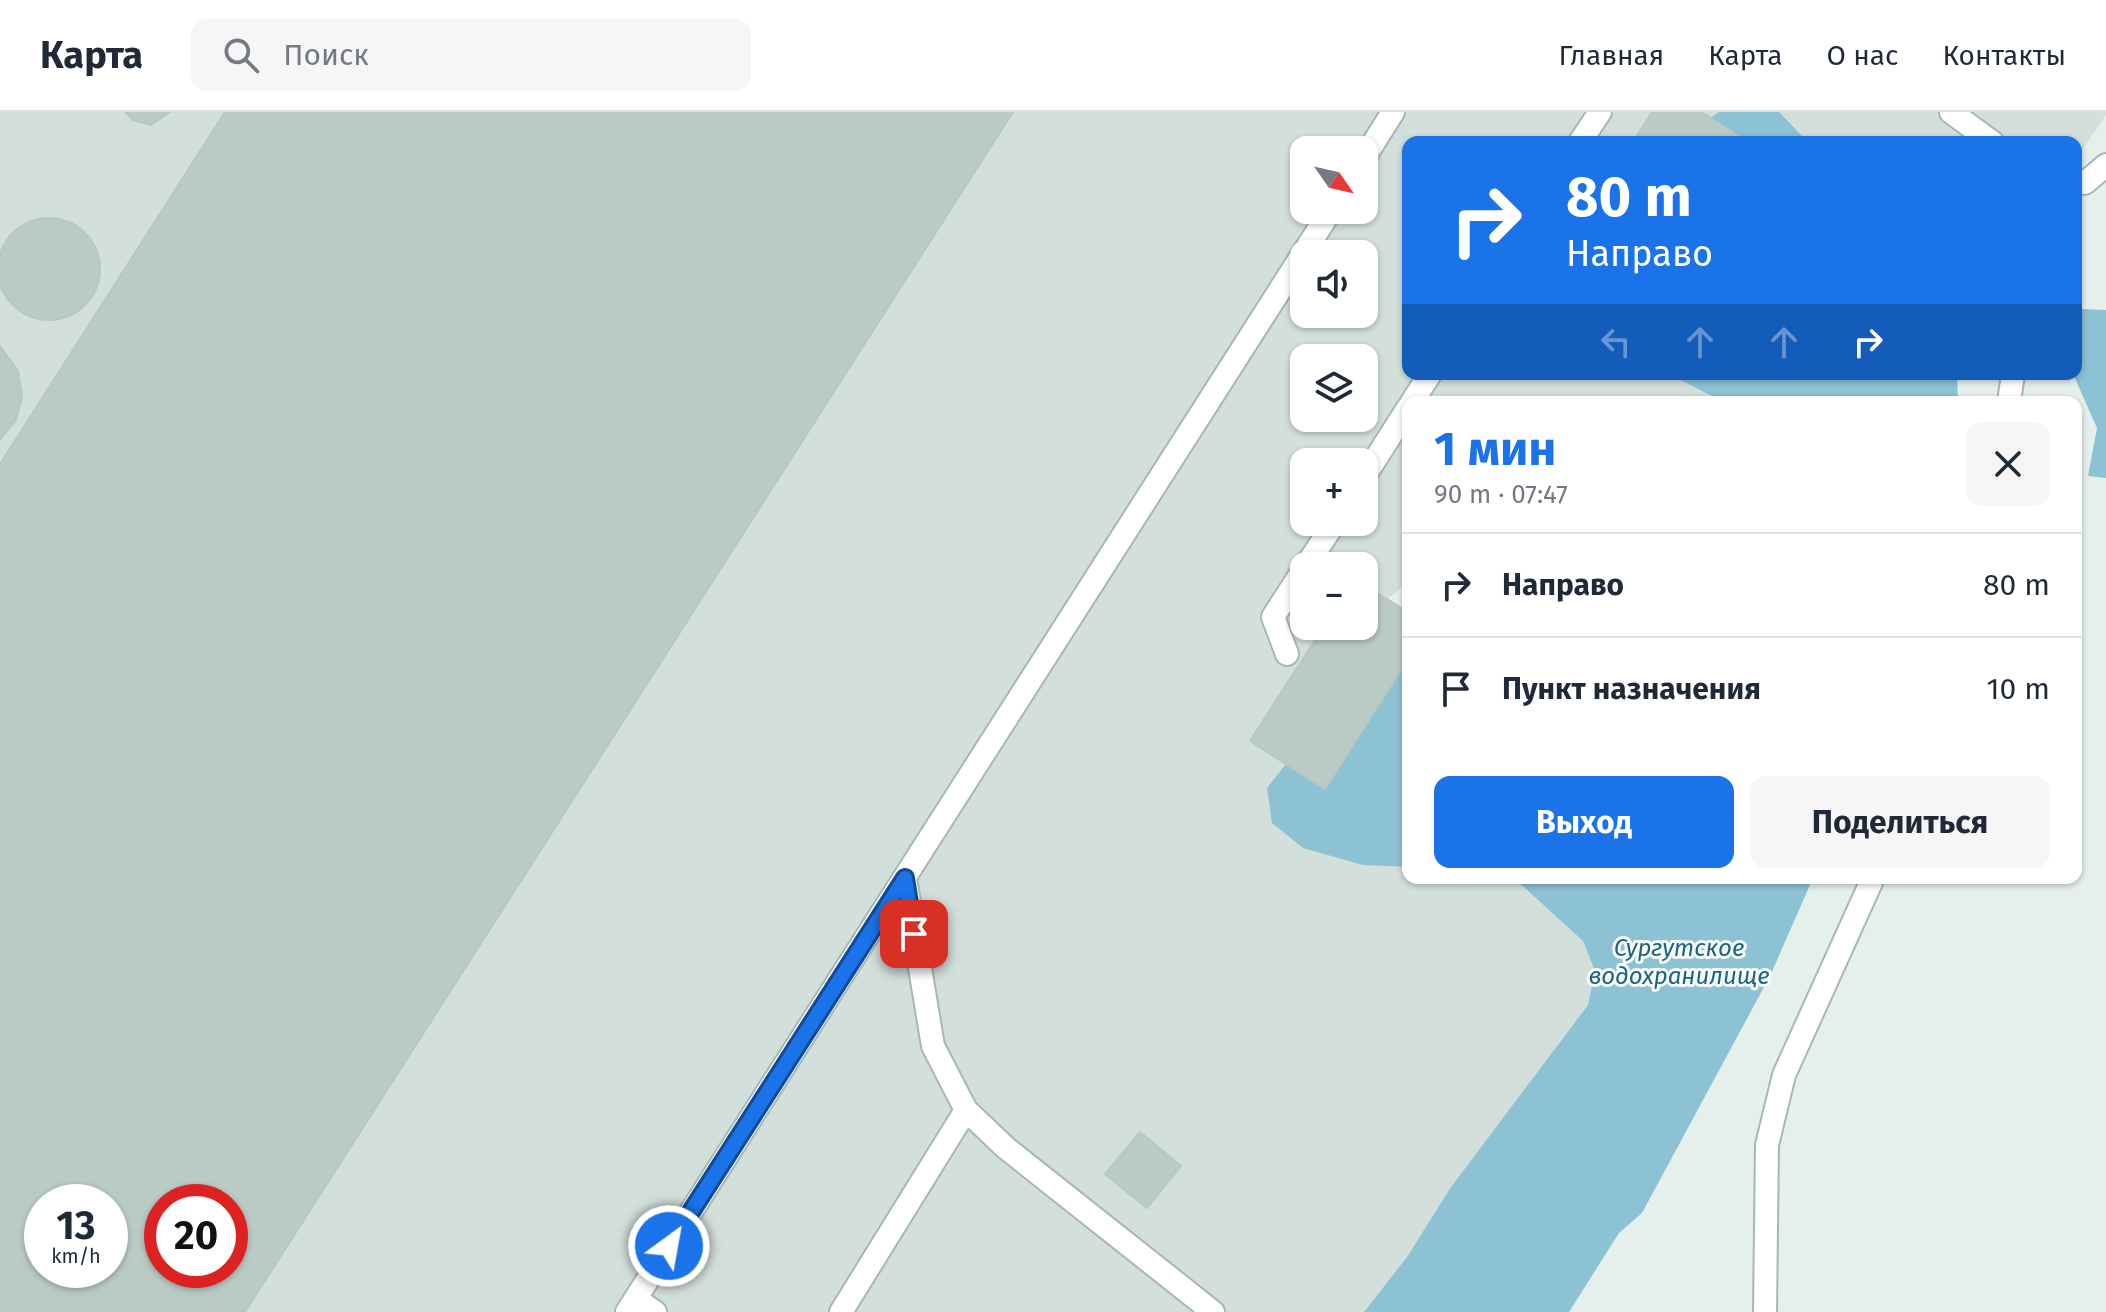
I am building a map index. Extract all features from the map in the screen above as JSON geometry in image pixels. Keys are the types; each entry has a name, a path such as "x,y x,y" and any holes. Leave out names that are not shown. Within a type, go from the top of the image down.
{"lane":[{"path":"1378,136 1393,112"},
{"path":"1584,136 1600,112"},
{"path":"1951,112 1984,136"},
{"path":"2082,186 2106,165"},
{"path":"655,1312 632,1306 1322,224"},
{"path":"1378,455 1402,417"},
{"path":"1287,654 1273,617 1290,591"},
{"path":"905,878 933,1046 966,1110 1006,1148 1213,1312"},
{"path":"1765,1312 1767,1145 1784,1075 1870,884"},
{"path":"841,1312 966,1110"}],"shaded area":[{"path":"0,112 1719,112 1711,117 1733,136 1402,136 1402,380 1681,380 1711,396 1402,396 1402,587 1388,599 1378,615 1378,552 1290,552 1290,640 1363,640 1287,764 1267,788 1363,865 1402,867 1402,884 1521,884 1583,941 1595,971 1588,1005 1451,1187 1407,1257 1364,1312 0,1312"},
{"path":"1779,112 2106,112 2082,150 2082,136 1802,136"}],"water":[{"path":"1719,112 1779,112 1802,136 1732,136 1710,118"},
{"path":"2082,309 2106,310 2106,478 2088,476 2097,428 2076,380 2082,380"},
{"path":"1681,380 1957,380 1958,396 1711,396"},
{"path":"1402,664 1402,867 1363,865 1303,848 1272,823 1267,788 1286,764"},
{"name":"Сургутское водохранилище","path":"1521,884 1810,884 1770,976 1642,1213 1619,1233 1569,1312 1364,1312 1407,1257 1451,1187 1588,1005 1595,971 1583,941"}],"building":[{"path":"125,112 170,112 151,125 133,120"},
{"path":"225,112 1013,112 245,1312 0,1312 0,464"},
{"path":"1652,112 1701,112 1739,136 1637,136"},
{"path":"49,218 69,221 92,240 99,259 97,289 78,312 69,317 49,320 29,317 6,298 1,289 1,249 20,226 29,221"},
{"path":"0,346 18,371 22,396 16,420 0,440"},
{"path":"1378,594 1402,608 1402,668 1325,789 1250,741 1315,640 1378,640"},
{"path":"1140,1132 1181,1166 1147,1208 1105,1174"}],"route":[{"path":"669,1246 905,878 914,934"}]}
